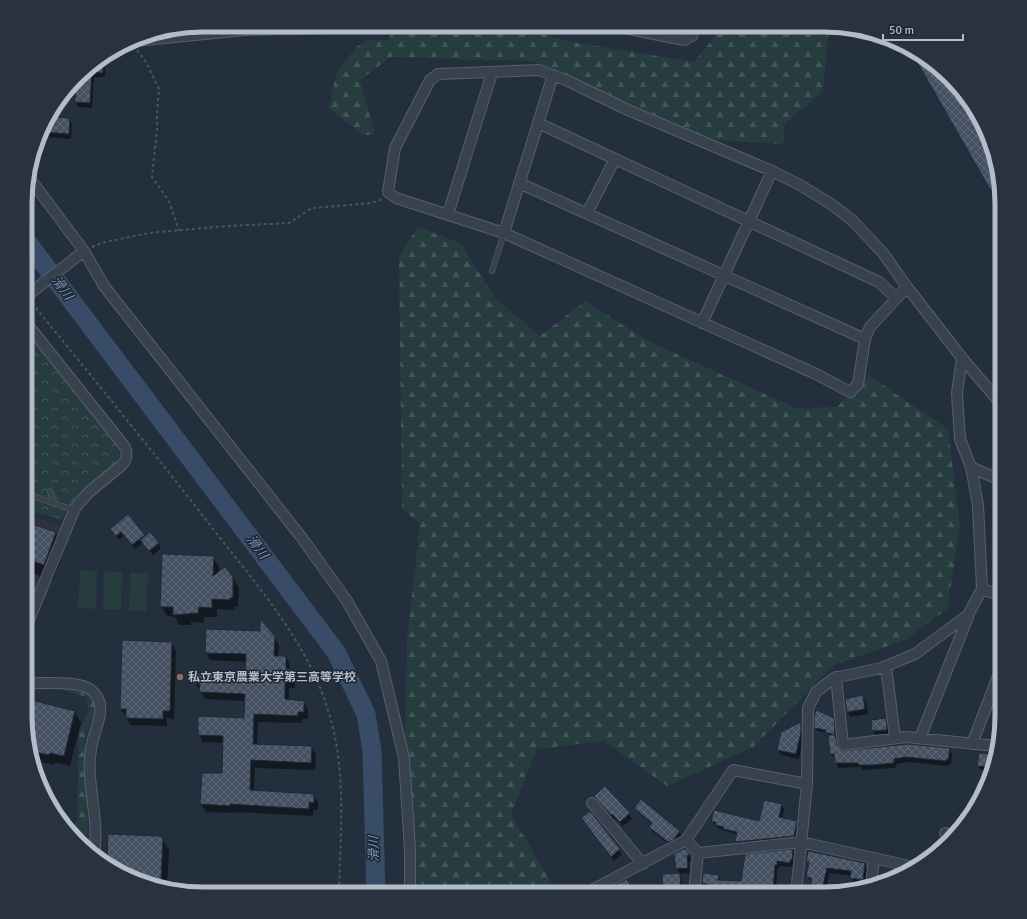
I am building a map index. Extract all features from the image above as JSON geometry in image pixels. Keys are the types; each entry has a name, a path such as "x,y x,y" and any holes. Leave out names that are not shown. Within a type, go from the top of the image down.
{"street":[{"path":"141,44 189,32"},
{"path":"654,32 684,40 692,36 693,32"},
{"path":"907,287 870,327 865,339 858,384 850,392 816,374 504,233 396,198 388,192 395,148 430,80 438,74 539,70 553,75 628,110 772,171 825,200 852,220 883,253 907,287 962,358 995,397"},
{"path":"448,214 492,73"},
{"path":"504,233 553,75"},
{"path":"538,123 749,220 879,282 896,298"},
{"path":"587,213 615,159"},
{"path":"702,323 772,171"},
{"path":"33,183 80,254 104,286 302,538 351,607 381,661 404,758 410,849 410,887"},
{"path":"519,183 865,339"},
{"path":"32,292 80,254"},
{"path":"32,329 125,447 127,453 122,465 89,492 74,510 32,612"},
{"path":"920,738 968,615 982,589 978,505 971,467 960,439 957,393 962,358"},
{"path":"971,467 995,478"},
{"path":"982,589 995,594"},
{"path":"797,887 807,784 808,708 816,692 836,677 886,666 915,654 968,615"},
{"path":"886,666 895,738"},
{"path":"836,677 843,745 895,738 920,738 993,746"},
{"path":"32,683 84,686 93,691 100,699 101,711 93,737 89,773 96,823 95,849"},
{"path":"972,744 995,684"},
{"path":"598,887 686,840 733,770 807,784"},
{"path":"592,803 643,864"},
{"path":"686,840 698,853 695,887"},
{"path":"698,853 801,842 907,865"},
{"path":"872,880 874,858"}],"lane":[{"path":"492,271 504,233"},
{"path":"50,491 54,504"},
{"path":"32,496 74,510"}],"path":[{"path":"136,46 159,89 152,177 170,200 178,230"},
{"path":"80,254 101,243 149,233 227,226 289,223 312,208 372,203 392,195"},
{"path":"32,300 281,617 290,629 308,660 324,695 338,753 341,785 339,887"}],"shaded area":[{"path":"32,517 60,526 32,598"}],"green space":[{"path":"392,32 537,32 566,41 694,62 718,32 828,32 823,91 785,124 783,144 712,140 532,61 391,57 360,80 375,135 363,135 329,108 336,74 356,47 369,40 388,40"},
{"path":"418,226 461,244 495,298 540,336 585,301 650,342 796,408 837,407 868,375 948,429 960,527 947,609 905,640 834,665 753,747 667,786 604,741 537,749 511,815 554,887 405,887 405,735 407,640 420,524 402,508 399,257"},
{"path":"32,338 121,451 118,460 114,465 75,498 61,520 32,511"},
{"path":"80,570 97,571 96,609 78,608"},
{"path":"104,571 122,572 121,610 103,609"},
{"path":"130,573 148,573 146,611 129,611"},
{"path":"63,687 79,688 95,699 95,710 85,740 88,824 87,842 73,828 77,821 79,731 88,712 87,697 62,690"}],"building":[{"path":"915,58 937,74 953,90 972,118 986,148 994,181 995,198"},
{"path":"103,64 103,73 93,72"},
{"path":"92,72 90,103 75,102 76,88"},
{"path":"55,117 70,118 69,134 48,132"},
{"path":"128,514 145,535 132,545 121,532 116,536 110,529"},
{"path":"32,524 56,532 44,565 32,561"},
{"path":"150,532 159,543 149,551 140,540"},
{"path":"162,554 214,556 213,576 225,567 233,577 233,598 230,598 230,600 212,599 212,608 199,607 198,613 173,615 173,607 160,607"},
{"path":"260,619 275,636 274,656 286,656 286,669 291,669 291,681 285,681 285,699 304,701 304,712 298,712 298,716 254,714 253,744 312,746 311,763 251,760 250,790 314,794 314,803 309,802 309,809 230,804 230,806 200,804 202,773 222,773 223,736 198,735 198,716 244,718 245,694 199,692 200,684 194,683 195,673 245,675 246,654 205,653 206,629 260,631"},
{"path":"122,640 172,642 170,711 163,711 163,719 126,718 126,709 120,709"},
{"path":"863,695 865,709 847,712 845,699"},
{"path":"32,700 75,711 64,756 50,753 49,755 36,752 32,727"},
{"path":"817,710 834,718 835,735 825,732 826,730 814,728 814,715"},
{"path":"886,718 887,730 872,731 871,720"},
{"path":"801,722 801,732 796,754 777,750 781,732"},
{"path":"828,735 835,735 837,746 841,751 908,744 950,748 948,760 946,759 946,761 906,757 894,759 894,763 872,765 859,765 858,763 835,763 834,754 830,754"},
{"path":"979,753 991,754 987,767 977,766"},
{"path":"605,786 630,813 620,822 612,814 611,815 594,796"},
{"path":"641,799 680,831 673,840 668,842 649,827 652,823 634,808"},
{"path":"764,800 782,804 779,817 797,821 794,836 735,842 737,832 723,829 724,827 715,825 716,822 711,822 714,810 759,821"},
{"path":"590,811 620,849 611,857 581,818"},
{"path":"108,834 159,836 163,838 161,882 138,874 107,857"},
{"path":"686,849 690,854 687,856 688,868 676,869 674,854"},
{"path":"793,849 792,860 790,860 790,863 777,861 777,865 775,865 773,887 708,887 708,884 702,883 703,873 719,875 718,880 741,881 745,854"},
{"path":"808,851 865,863 863,880 850,878 851,871 827,868 823,887 812,887 811,878 806,877 809,862 806,862"},
{"path":"680,873 681,887 663,887 662,874"},
{"path":"627,879 631,887 616,887 615,885"}],"waterway":[{"name":"滑川","path":"32,248 336,652 366,714 372,751 376,887"}],"place":[{"name":"私立東京農業大学第三高等学校","path":"180,677"}]}
